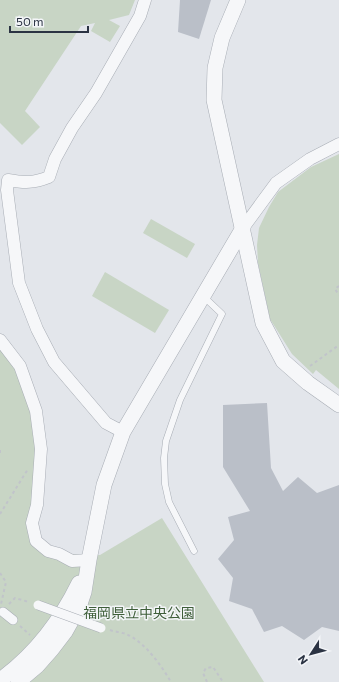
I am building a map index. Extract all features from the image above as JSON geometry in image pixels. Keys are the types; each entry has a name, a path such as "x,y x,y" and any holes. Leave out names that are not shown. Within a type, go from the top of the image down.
{"street":[{"path":"123,432 106,423 54,362 37,329 19,283 3,190 8,180 38,182 49,177 55,159 72,128 96,93 140,16 145,0"},
{"path":"238,0 222,38 215,68 214,100 263,323 283,361 308,383 339,405"},
{"path":"18,682 37,666 52,649 79,607 84,592 104,485 123,432 243,228 276,183 310,159 339,144"},
{"path":"0,340 20,366 36,411 40,449 38,505 32,523 36,541 48,551 59,554 72,561 89,560"},
{"path":"0,680 26,659 55,626 69,604 89,560"},
{"path":"38,605 101,628"},
{"path":"1,609 13,620"}],"lane":[{"path":"194,551 169,502 165,484 164,458 166,441 180,400 222,314 203,296"}],"path":[{"path":"339,286 335,289 339,295"},
{"path":"310,366 339,345"},
{"path":"0,450 0,456"},
{"path":"0,514 30,466"},
{"path":"0,573 6,582 1,609"},
{"path":"1,609 15,598 38,605"},
{"path":"13,620 34,638"},
{"path":"101,628 126,634 140,644 160,664 171,682"},
{"path":"207,682 203,673 206,668 213,667 222,682"}],"green space":[{"path":"0,0 135,0 129,15 109,20 120,26 110,42 91,31 95,23 81,26 25,111 40,127 22,145 0,123"},
{"path":"339,154 339,389 316,370 313,374 292,354 270,319 258,263 257,245 259,228 278,192 311,167"},
{"path":"151,219 195,244 187,258 143,233"},
{"path":"105,272 169,310 155,333 92,296"},
{"name":"福岡県立中央公園","path":"0,349 15,368 26,391 38,445 28,531 59,554 100,555 162,518 264,682 0,682"}],"building":[{"path":"180,0 211,0 199,39 178,32"},
{"path":"267,403 271,468 283,491 298,477 317,493 339,485 339,631 322,627 304,640 282,626 264,632 252,609 229,601 233,578 218,559 234,540 228,517 250,511 223,467 223,405"}]}
